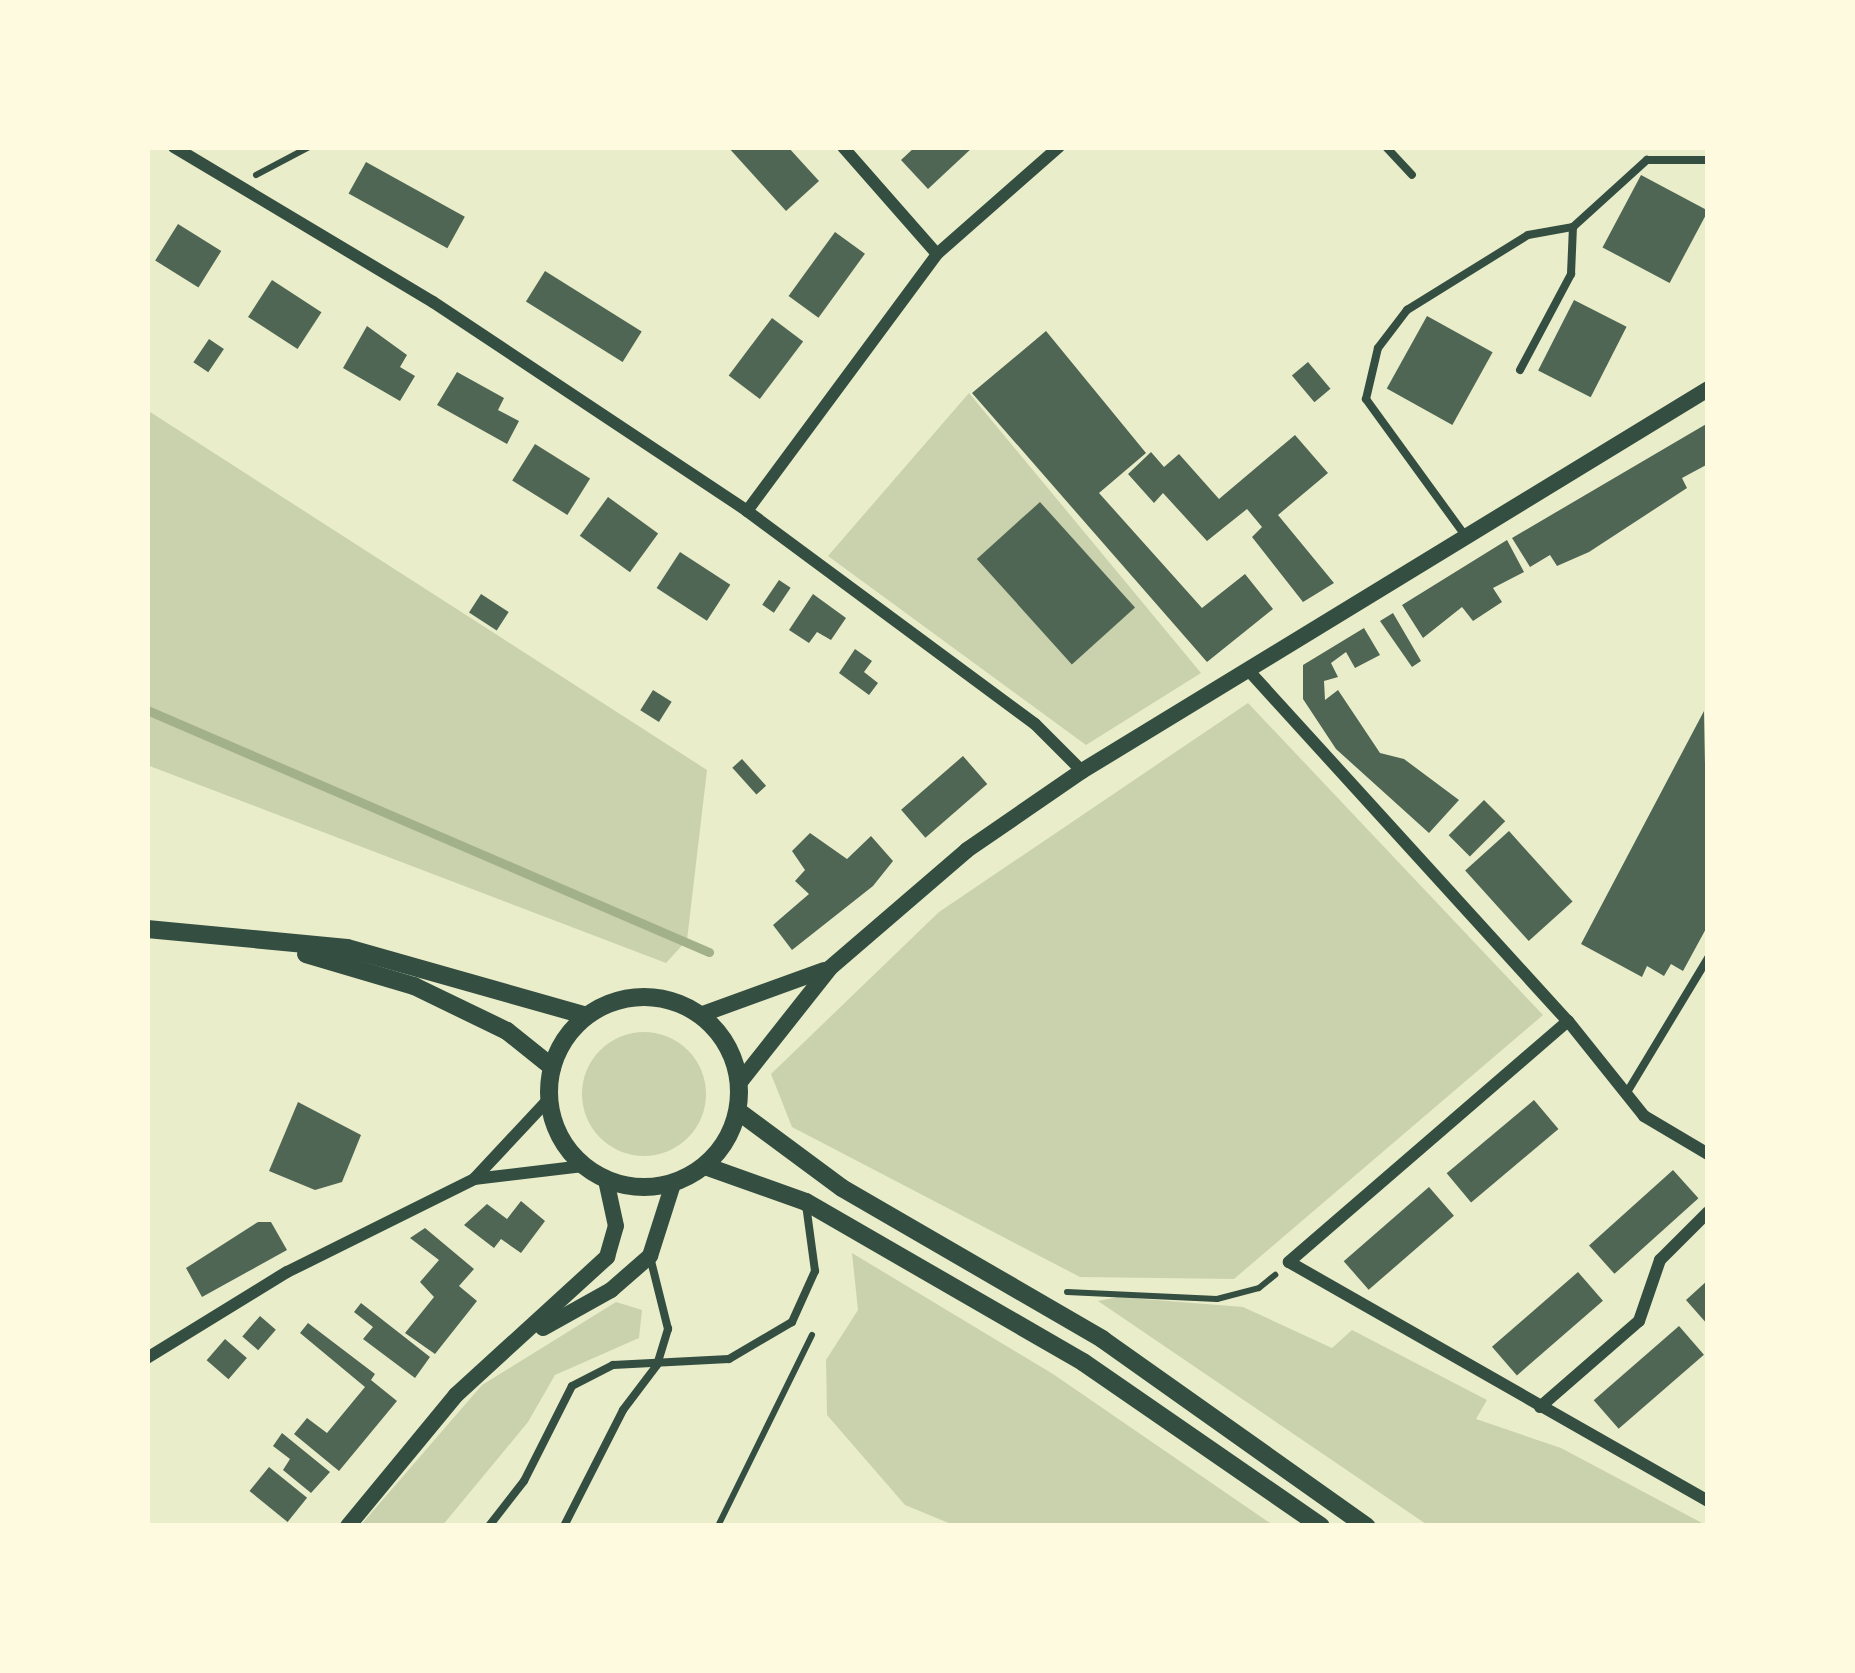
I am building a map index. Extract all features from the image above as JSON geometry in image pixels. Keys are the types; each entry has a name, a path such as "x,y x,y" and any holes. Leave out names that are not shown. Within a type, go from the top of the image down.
{"main road":[{"path":"147,929 285,947 347,949 422,965 587,1016 644,997 700,1015 727,1044 740,1082 738,1111 705,1166 673,1184 606,1180 583,1166 560,1136 549,1099 552,1066 587,1016"},
{"path":"285,947 414,986 507,1031 552,1066"},
{"path":"738,1111 842,1188 1118,1350 1366,1526"},
{"path":"705,1166 806,1202 1083,1362 1321,1526"}],"street":[{"path":"174,147 433,302 747,511 1035,724 1082,771"},
{"path":"843,147 937,254"},
{"path":"747,511 937,254 1059,147"},
{"path":"740,1082 830,968 967,850 1082,771 1708,389"},
{"path":"1249,671 1568,1022 1643,1116 1708,1154"},
{"path":"700,1015 830,968"},
{"path":"1568,1022 1289,1262 1708,1501"},
{"path":"474,1179 549,1099"},
{"path":"147,1358 287,1272 474,1179 583,1166"},
{"path":"348,1526 456,1395 607,1257 616,1226 606,1180"},
{"path":"526,1335 611,1290 650,1256 673,1184"},
{"path":"1540,1407 1639,1321 1660,1261 1708,1212"}],"lane":[{"path":"1386,147 1412,175"},
{"path":"1464,534 1366,399 1378,348 1407,310 1528,235 1573,227 1647,160 1708,160"},
{"path":"1520,370 1571,274 1573,227"},
{"path":"1626,1094 1708,958"},
{"path":"489,1526 524,1481 572,1387 614,1365 730,1359 792,1322 815,1271 806,1202"},
{"path":"564,1526 623,1410 657,1365 668,1329 650,1256"}],"path":[{"path":"237,184 309,147"},
{"path":"1058,1293 1114,1289 1217,1299 1259,1288 1289,1262"},
{"path":"718,1526 812,1335"}],"green space":[{"path":"969,393 1201,673 1086,745 828,556"},
{"path":"147,410 707,770 687,940 666,963 147,765"},
{"path":"1248,703 1543,1015 1234,1279 1080,1277 792,1127 771,1074 939,912"},
{"path":"644,1032 668,1036 688,1050 702,1070 706,1094 702,1118 688,1138 668,1152 644,1156 620,1152 600,1138 586,1118 582,1094 586,1070 600,1050 620,1036"},
{"path":"852,1253 1053,1374 1274,1526 956,1526 905,1505 827,1415 826,1360 858,1310"},
{"path":"1118,1297 1243,1307 1332,1348 1352,1330 1487,1400 1476,1419 1561,1448 1702,1523 1429,1526 1098,1301"},
{"path":"616,1302 642,1310 639,1338 555,1375 528,1422 442,1526 360,1526 482,1385"}],"building":[{"path":"728,147 788,147 819,181 786,211"},
{"path":"915,147 973,147 928,189 901,160"},
{"path":"366,162 465,217 447,248 349,193"},
{"path":"1641,175 1708,211 1670,283 1603,247"},
{"path":"178,224 221,251 198,287 155,260"},
{"path":"835,232 865,254 818,318 789,296"},
{"path":"545,271 642,331 623,362 526,302"},
{"path":"272,280 321,312 298,349 248,317"},
{"path":"1574,300 1627,327 1591,397 1538,370"},
{"path":"1427,316 1493,352 1452,425 1387,389"},
{"path":"772,318 803,341 760,399 729,376"},
{"path":"367,326 407,355 400,367 415,376 400,401 343,368"},
{"path":"1046,331 1146,453 1099,493 1202,608 1245,574 1273,609 1207,662 972,393"},
{"path":"209,339 224,349 208,372 193,362"},
{"path":"1308,362 1330,389 1314,402 1292,375"},
{"path":"457,372 504,398 498,410 519,421 507,444 437,405"},
{"path":"1708,423 1708,464 1682,478 1687,488 1589,552 1557,566 1550,555 1530,567 1512,538"},
{"path":"1295,435 1328,473 1278,515 1334,583 1303,602 1252,537 1262,527 1247,509 1207,541 1163,493 1154,503 1128,474 1151,452 1164,467 1179,454 1219,499"},
{"path":"535,444 590,478 567,515 512,480"},
{"path":"608,497 658,533 630,572 580,536"},
{"path":"1040,502 1135,608 1072,664 977,559"},
{"path":"1507,540 1524,572 1493,588 1502,602 1473,621 1462,607 1423,638 1402,605"},
{"path":"680,552 730,585 707,621 657,588"},
{"path":"779,580 791,588 774,613 762,605"},
{"path":"481,594 509,612 497,630 469,612"},
{"path":"813,594 846,618 831,640 817,632 809,643 789,630"},
{"path":"1393,613 1421,661 1412,667 1380,621"},
{"path":"1364,628 1380,655 1355,668 1346,652 1331,663 1338,677 1324,681 1325,700 1338,690 1380,753 1404,759 1459,800 1429,833 1336,749 1303,699 1303,665"},
{"path":"855,649 872,661 864,672 878,683 869,695 839,673"},
{"path":"653,690 672,702 659,722 640,710"},
{"path":"1704,711 1708,925 1683,971 1671,964 1664,976 1647,966 1642,977 1581,944"},
{"path":"963,756 987,784 925,838 901,810"},
{"path":"742,759 766,786 756,794 732,768"},
{"path":"1484,800 1505,821 1470,857 1449,835"},
{"path":"1509,831 1573,902 1529,941 1465,870"},
{"path":"810,833 847,859 871,836 893,861 873,886 792,950 773,925 809,894 795,881 805,870 792,851"},
{"path":"1534,1100 1558,1129 1471,1202 1447,1173"},
{"path":"298,1102 361,1135 342,1182 315,1190 269,1171"},
{"path":"1673,1170 1698,1198 1614,1274 1589,1246"},
{"path":"1429,1187 1454,1216 1369,1290 1344,1261"},
{"path":"521,1201 545,1221 521,1253 501,1239 494,1248 464,1225 487,1204 507,1219"},
{"path":"258,1222 271,1222 287,1250 202,1297 186,1268"},
{"path":"425,1228 474,1269 459,1286 477,1301 435,1354 405,1333 434,1297 420,1282 439,1260 410,1238"},
{"path":"1578,1272 1603,1301 1517,1375 1492,1347"},
{"path":"1708,1280 1708,1325 1686,1300"},
{"path":"361,1303 430,1357 415,1378 363,1339 373,1327 354,1312"},
{"path":"260,1316 276,1330 258,1350 242,1336"},
{"path":"308,1323 375,1374 371,1380 397,1401 339,1471 294,1434 307,1418 327,1433 365,1387 300,1333"},
{"path":"1679,1326 1704,1355 1619,1429 1594,1400"},
{"path":"225,1339 247,1358 229,1379 207,1360"},
{"path":"282,1433 330,1472 311,1493 283,1470 290,1459 273,1446"},
{"path":"269,1467 307,1498 288,1522 249,1491"}],"waterway":[{"path":"147,710 709,952"}]}
